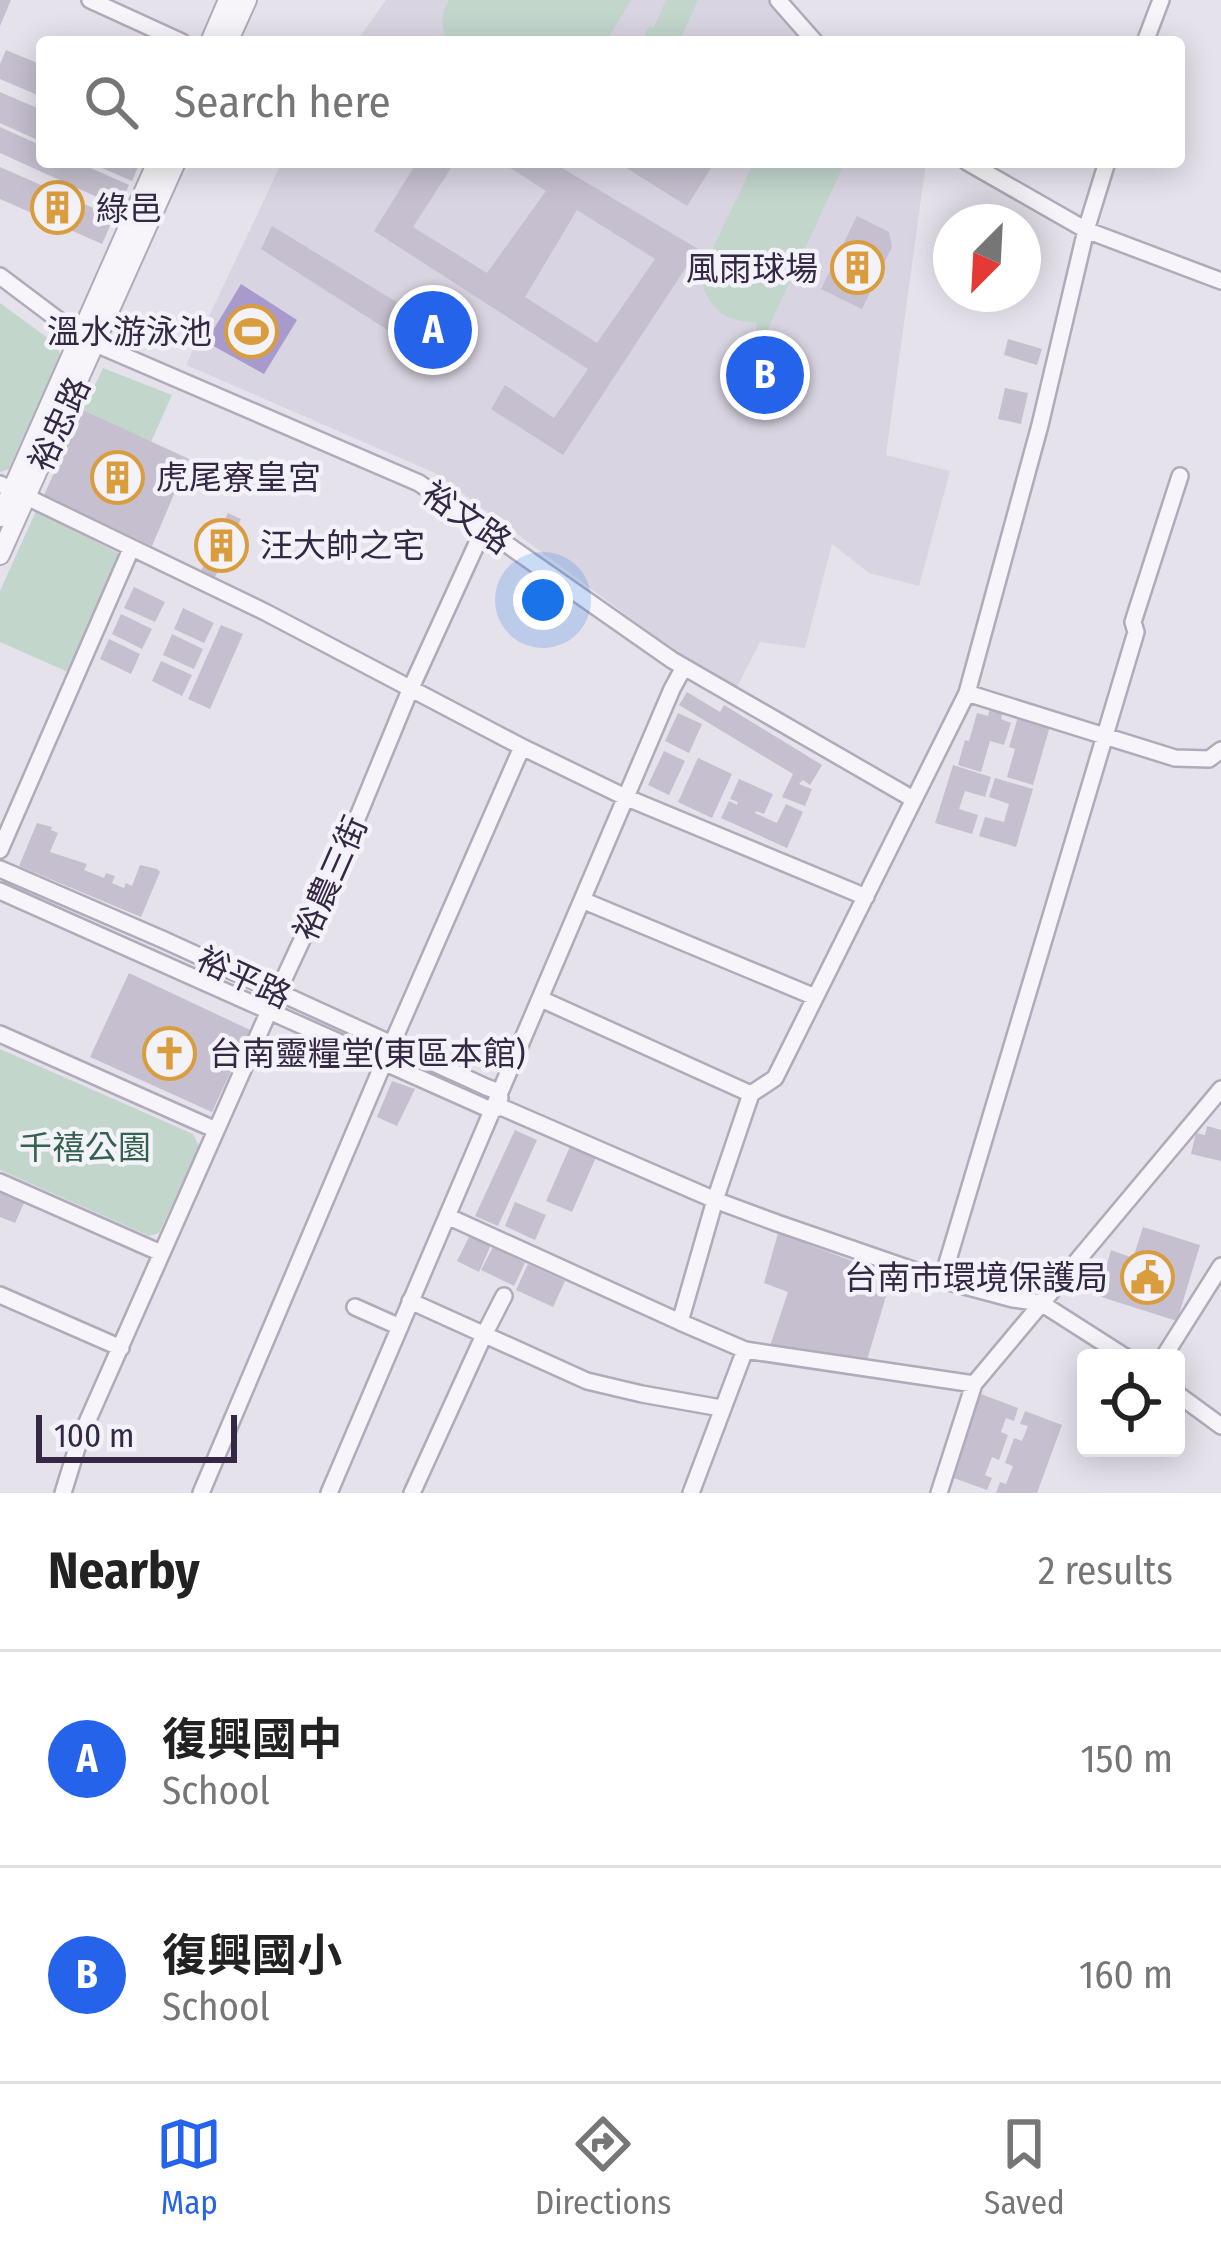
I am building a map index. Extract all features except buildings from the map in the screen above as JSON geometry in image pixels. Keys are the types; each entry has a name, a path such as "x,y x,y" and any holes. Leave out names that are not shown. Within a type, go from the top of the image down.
{"street":[{"path":"90,0 169,36"},
{"path":"213,36 228,0"},
{"path":"231,36 247,0"},
{"path":"778,0 810,36"},
{"path":"1147,36 1161,0"},
{"name":"裕忠路","path":"89,340 155,168"},
{"name":"裕忠路","path":"0,518 173,168"},
{"path":"978,168 1086,230 1221,281"},
{"path":"680,1322 751,1094 775,1078 967,693 1105,168"},
{"name":"裕文路","path":"0,276 89,340 442,496 684,667 913,799"},
{"path":"942,1280 1136,632 1133,622 1180,476"},
{"path":"13,490 247,603 626,797 866,897"},
{"name":"裕忠路","path":"0,555 13,490"},
{"name":"裕農三街","path":"63,1493 80,1438 161,1252 484,528"},
{"path":"0,850 131,549"},
{"path":"328,1493 684,667"},
{"path":"967,693 1175,758 1209,759 1221,750"},
{"path":"201,1493 522,747"},
{"name":"裕平路","path":"0,869 392,1044 497,1103"},
{"name":"裕平路","path":"0,891 384,1062 497,1103"},
{"path":"581,900 815,997"},
{"path":"541,999 751,1094"},
{"path":"0,1034 215,1130"},
{"path":"939,1493 974,1384 1221,1089"},
{"path":"497,1103 715,1200 942,1280 1041,1303 1113,1349"},
{"path":"0,1182 161,1252"},
{"path":"447,1216 745,1350 974,1384"},
{"path":"1169,1349 1221,1266"},
{"path":"0,1295 121,1348"},
{"path":"412,1493 504,1296"},
{"path":"410,1301 587,1381 721,1408"},
{"path":"355,1307 400,1328"},
{"path":"691,1493 745,1350"},
{"path":"1185,1400 1221,1426"}],"shaded area":[{"path":"386,0 768,0 803,36 360,36"},
{"path":"279,168 925,168 886,455 950,471 919,586 869,573 832,544 805,648 760,642 736,689 687,660 435,473 186,365"},
{"name":"溫水游泳池","path":"241,284 297,320 264,374 206,342"}],"green space":[{"path":"449,0 631,0 610,36 446,36 444,10"},
{"path":"666,0 698,0 682,36 645,36 649,26 654,27"},
{"path":"751,168 842,168 765,335 756,330 757,322 735,320 719,311 707,296 700,275"},
{"path":"0,303 56,344 61,356 9,469 0,472"},
{"path":"103,368 172,395 151,442 83,410"},
{"path":"36,511 122,555 68,672 0,642 0,591"},
{"name":"千禧公園","path":"0,1049 193,1134 199,1146 159,1233 149,1236 0,1170"}],"place":[{"name":"綠邑","path":"57,208"},
{"name":"風雨球場","path":"857,268"},
{"name":"復興國中","path":"433,330"},
{"name":"溫水游泳池","path":"251,331"},
{"name":"復興國小","path":"765,375"},
{"name":"虎尾寮皇宮","path":"117,477"},
{"name":"汪大帥之宅","path":"221,545"},
{"name":"台南靈糧堂(東區本館)","path":"170,1053"},
{"name":"台南市環境保護局","path":"1147,1277"}]}
